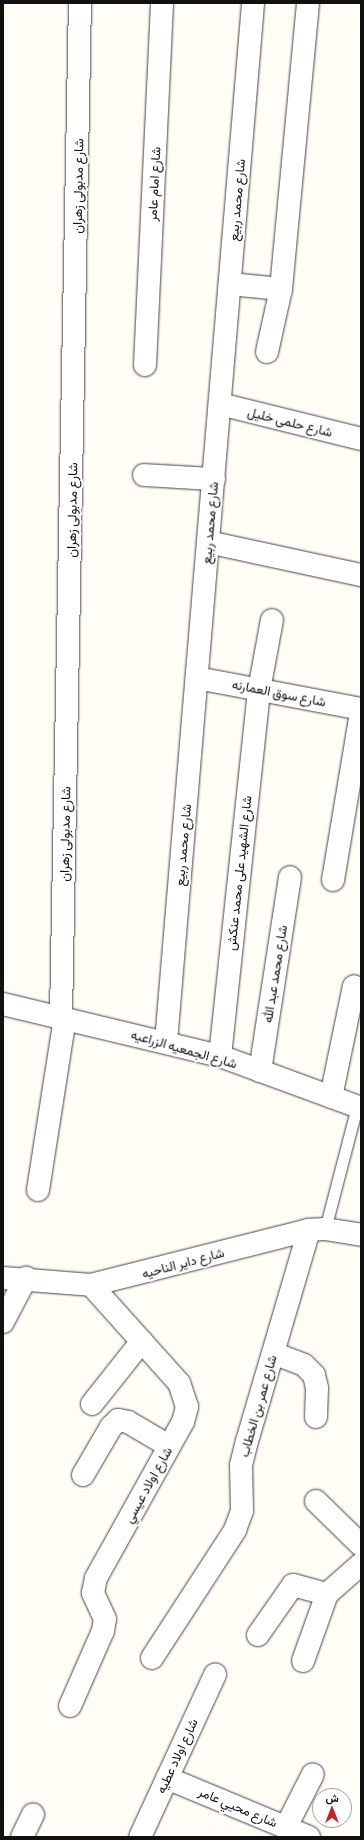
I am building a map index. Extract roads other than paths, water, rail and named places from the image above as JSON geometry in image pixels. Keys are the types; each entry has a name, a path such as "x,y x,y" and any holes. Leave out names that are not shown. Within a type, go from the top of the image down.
{"street":[{"name":"شارع مدبولى زهران","path":"38,1190 63,1017 80,3"},
{"name":"شارع امام عامر","path":"145,365 162,3"},
{"name":"شارع محمد ربيع","path":"166,1042 253,3"},
{"path":"267,352 281,289 308,3"},
{"path":"230,284 281,289"},
{"name":"شارع حلمى خليل","path":"220,404 361,438"},
{"path":"144,474 214,479"},
{"path":"208,542 361,575"},
{"name":"شارع الشهيد على محمد عنكش","path":"220,1056 258,690 272,620"},
{"name":"شارع سوق العمارنه","path":"197,678 361,709"},
{"path":"333,880 361,713"},
{"name":"شارع محمد عبد الله","path":"260,1071 290,877"},
{"path":"331,1097 354,986"},
{"name":"شارع الجمعيه الزراعيه","path":"3,1004 63,1017 220,1056 359,1107"},
{"name":"شارع داير الناحيه","path":"3,1278 26,1278 91,1285 317,1230 361,1235"},
{"name":"شارع عمر بن الخطاب","path":"152,1658 235,1530 242,1511 241,1466 273,1353 317,1230"},
{"path":"3,1322 26,1278"},
{"name":"شارع اولاد عيسي","path":"70,1706 103,1631 104,1619 93,1593 96,1578 186,1415 186,1398 179,1384 91,1285"},
{"path":"92,1404 142,1341"},
{"path":"273,1353 304,1365 314,1375 317,1388 316,1417"},
{"path":"83,1475 111,1426 118,1420 128,1422 169,1446"},
{"path":"316,1501 361,1545"},
{"path":"303,1661 327,1594 361,1564"},
{"path":"258,1635 293,1585 327,1594"},
{"name":"شارع اولاد عطيه","path":"140,1837 215,1675"},
{"path":"276,1829 313,1774"},
{"name":"شارع محيي عامر","path":"167,1778 276,1829 308,1837"},
{"path":"22,1837 33,1814"}],"lane":[{"path":"317,1230 359,1107"}]}
